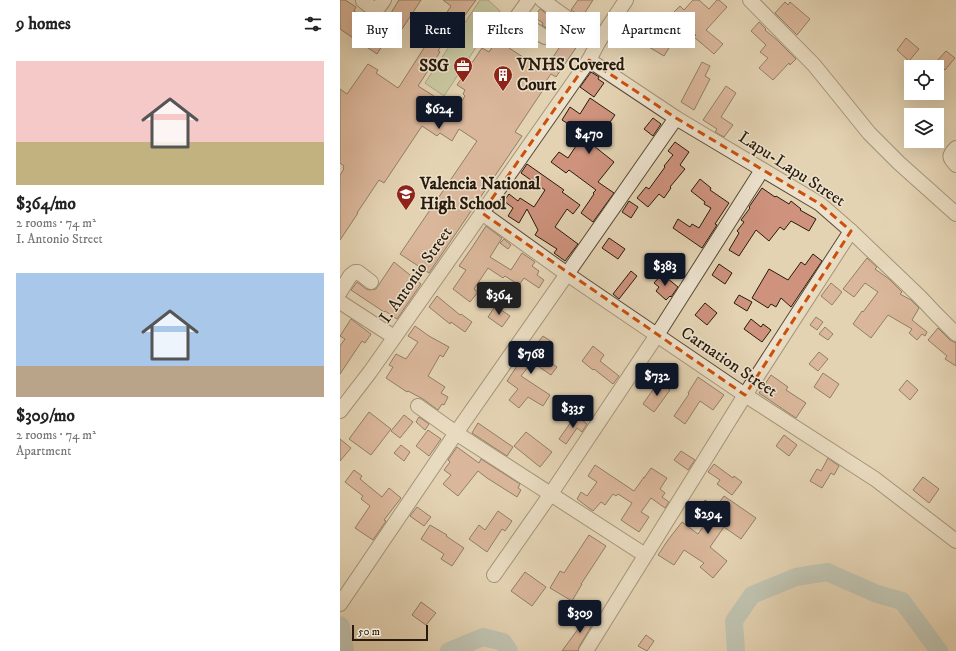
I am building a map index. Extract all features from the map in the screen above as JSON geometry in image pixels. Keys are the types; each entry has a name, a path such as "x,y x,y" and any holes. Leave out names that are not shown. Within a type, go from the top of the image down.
{"street":[{"path":"363,0 376,11 384,0"},
{"path":"530,0 516,18 545,37"},
{"path":"542,0 559,12"},
{"name":"I. Antonio Street","path":"600,39 626,0"},
{"path":"754,1 814,65 874,138 899,163 956,214"},
{"name":"I. Antonio Street","path":"340,411 370,372 482,213 589,60 595,48"},
{"name":"Lapu-Lapu Street","path":"589,60 676,118 820,204 851,231 920,297 956,334"},
{"path":"340,604 456,433 676,118"},
{"path":"956,148 950,155 951,159 956,165"},
{"path":"494,575 550,495 657,335 762,170"},
{"name":"Carnation Street","path":"482,213 567,274 745,395 875,479 956,540"},
{"path":"586,651 745,395 851,231"},
{"path":"340,292 350,276 355,272 358,272 371,282"},
{"path":"340,302 394,337"},
{"path":"418,406 456,433 645,556"}],"highlighted area":[{"path":"589,60 676,118 820,204 851,231 745,395 482,213"}],"green space":[{"path":"480,0 488,0 500,11 473,12 473,48 476,48 444,96 425,83 448,48 465,48 465,23"}],"building":[{"path":"340,0 345,0 356,7 354,11 356,12 352,12 352,37 340,29"},
{"path":"399,0 421,0 413,12 410,12 410,17 402,29 402,12 392,12"},
{"path":"443,0 476,0 465,15 465,12 447,12 451,6"},
{"path":"578,0 593,0 585,12 574,12 571,10"},
{"path":"693,0 699,0 709,9 717,0 727,7 706,30 723,44 714,54 695,38 695,12 674,12 680,6 684,10"},
{"path":"785,2 788,5 790,2 810,19 797,35 775,13"},
{"path":"540,9 546,13 546,28 542,25 543,23 538,20 538,12"},
{"path":"759,22 766,29 765,30 796,59 790,65 789,63 773,80 759,68 768,58 760,52 766,45 751,31"},
{"path":"906,38 919,49 910,60 897,50"},
{"path":"368,48 381,48 377,54"},
{"path":"424,48 440,48 438,51 440,52 418,86 456,110 465,96 463,94 465,90 457,85 482,48 489,52 492,48 509,48 544,71 559,48 576,48 556,77 551,74 541,88 543,90 515,132 522,136 429,273 400,254 477,141 459,129 452,141 440,133 437,136 422,126 384,183 379,180 340,240 340,175 344,169 344,166 340,163 340,89 347,94 368,64 378,70 376,73 398,88"},
{"path":"650,48 669,48 664,56"},
{"path":"946,51 955,58 945,70 944,60 938,60"},
{"path":"702,62 710,66 705,76 710,79 694,110 681,102"},
{"path":"591,72 599,77 598,79 604,83 594,97 580,87"},
{"path":"726,86 736,93 721,117 733,125 724,137 715,132 717,129 703,120"},
{"path":"590,98 615,115 606,128 601,125 590,141 614,162 598,182 614,193 593,222 581,213 596,190 569,170 566,173 551,162 559,152 568,158 584,134 562,120 570,107 580,114"},
{"path":"653,118 661,124 653,136 644,129"},
{"path":"675,142 689,152 680,165 685,169 670,187 671,188 664,198 659,194 648,207 637,198 646,187 649,189 665,167 664,166 673,155 668,151"},
{"path":"527,164 564,190 562,192 580,205 573,214 567,209 555,227 578,244 565,261 554,253 557,249 535,235 538,230 527,209 519,223 508,216 513,208 504,201 509,194 518,201 520,198 534,207 545,190 521,173"},
{"path":"700,179 711,188 710,190 729,203 715,224 717,225 702,248 673,228 678,219 690,227 692,224 699,228 711,208 704,204 705,202 691,191"},
{"path":"762,188 789,204 791,201 801,209 800,210 816,219 809,231 791,221 784,230 780,227 769,241 756,230 739,256 729,250 739,233 737,231 744,222 741,220"},
{"path":"629,201 638,207 631,218 622,212"},
{"path":"486,226 502,238 490,257 511,270 522,253 535,262 532,266 539,271 537,275 544,280 539,288 524,278 519,285 505,276 503,278 488,268 474,289 478,292 470,302 453,289 466,270 459,266"},
{"path":"609,238 625,249 618,259 602,248"},
{"path":"504,239 511,245 508,249 500,243"},
{"path":"813,254 822,261 791,307 781,298 776,307 771,304 768,308 752,298 769,269 788,280 801,262 805,265"},
{"path":"867,258 877,267 875,269 889,279 902,292 900,294 911,300 919,308 912,320 927,332 925,336 922,334 917,340 909,333 912,329 888,315 871,338 853,324 878,292 865,283 854,297 843,289"},
{"path":"394,262 421,284 397,319 351,290 357,282 366,289 376,289"},
{"path":"719,264 732,273 725,284 712,275"},
{"path":"631,271 637,276 619,299 613,294"},
{"path":"662,274 678,287 671,297 670,296 666,300 656,291 659,287 654,283"},
{"path":"831,283 842,292 832,305 821,296"},
{"path":"739,295 752,302 747,311 734,303"},
{"path":"437,296 460,315 461,314 472,322 465,332 451,322 450,324 429,307"},
{"path":"705,303 717,313 707,325 695,315"},
{"path":"495,306 510,316 502,327 488,317"},
{"path":"816,317 823,322 817,330 810,325"},
{"path":"351,319 371,334 365,343 362,341 340,374 340,346 345,339 340,336"},
{"path":"751,319 761,327 763,324 771,330 762,342 744,329"},
{"path":"415,326 449,347 443,357 440,355 428,376 445,387 441,393 448,397 444,405 442,404 438,410 423,399 408,391 407,392 386,378 393,367 389,365 396,354 406,359 418,342 408,336"},
{"path":"825,327 833,334 828,340 819,334"},
{"path":"938,328 950,340 956,343 956,366 945,359 947,356 928,340"},
{"path":"543,336 552,342 542,357 557,367 551,375 532,362 521,376 550,395 543,406 528,397 519,408 509,400 518,389 507,381 529,348 532,350"},
{"path":"593,346 604,355 600,361 619,376 613,384 582,361"},
{"path":"819,352 828,359 818,371 809,364"},
{"path":"823,373 839,384 830,398 814,387"},
{"path":"771,375 788,387 786,390 806,403 796,418 759,393"},
{"path":"698,377 724,395 713,410 700,401 685,424 674,416 689,394 688,393"},
{"path":"907,380 918,390 910,400 899,390"},
{"path":"659,381 670,390 654,412 643,404"},
{"path":"369,412 391,429 371,455 349,439"},
{"path":"404,415 413,422 400,438 391,431"},
{"path":"576,415 587,424 582,432 577,428 566,444 559,439"},
{"path":"419,417 429,424 425,430 416,422"},
{"path":"478,423 513,447 507,456 472,433"},
{"path":"428,430 441,439 429,456 416,446"},
{"path":"526,432 552,452 540,467 514,446"},
{"path":"784,435 797,445 789,456 776,446"},
{"path":"340,439 351,448 340,461"},
{"path":"401,445 410,452 404,461 394,453"},
{"path":"457,447 479,463 481,459 520,484 518,488 521,490 517,497 478,471 458,496 443,484 451,475 444,470 450,462 448,460"},
{"path":"681,451 695,460 688,470 674,460"},
{"path":"828,458 839,466 834,475 831,473 822,488 810,481 817,469 821,471"},
{"path":"714,464 733,478 734,476 742,482 732,495 717,484 720,480 708,472"},
{"path":"595,465 634,491 651,468 667,478 660,489 665,493 662,497 669,502 665,508 651,498 641,512 649,517 639,532 621,520 632,503 618,494 616,496 613,494 605,505 601,502 593,511 577,499 581,492 587,496 597,482 588,476"},
{"path":"354,470 362,476 360,479 382,497 389,488 401,498 384,520 386,521 373,540 355,528 370,506 361,499 363,496 345,482"},
{"path":"923,477 939,489 929,503 913,490"},
{"path":"724,496 756,518 741,539 724,527 710,547 727,561 713,578 700,567 704,563 684,550 674,565 658,555 682,522 698,534 708,520 697,512 705,500 716,507"},
{"path":"417,507 431,517 424,526 410,516"},
{"path":"498,511 512,521 505,531 502,529 487,552 469,539 479,525 485,530"},
{"path":"430,525 447,535 446,536 464,548 452,566 441,559 444,554 421,539"},
{"path":"589,535 606,546 581,584 572,601 550,588 560,571 564,573"},
{"path":"525,572 546,587 532,606 511,591"},
{"path":"421,602 436,613 426,625 412,615"},
{"path":"587,612 596,618 578,651 562,651 584,621 582,620"},
{"path":"646,635 654,641 647,651 638,646"}],"waterway":[{"path":"736,651 734,621 752,595 796,577 827,572 877,594 902,601 939,651"},
{"path":"340,625 345,651"},
{"path":"449,651 483,637 503,642 509,651"}],"place":[{"name":"SSG","path":"463,83"},
{"name":"VNHS Covered Court","path":"503,92"},
{"name":"Valencia National High School","path":"406,211"}]}
